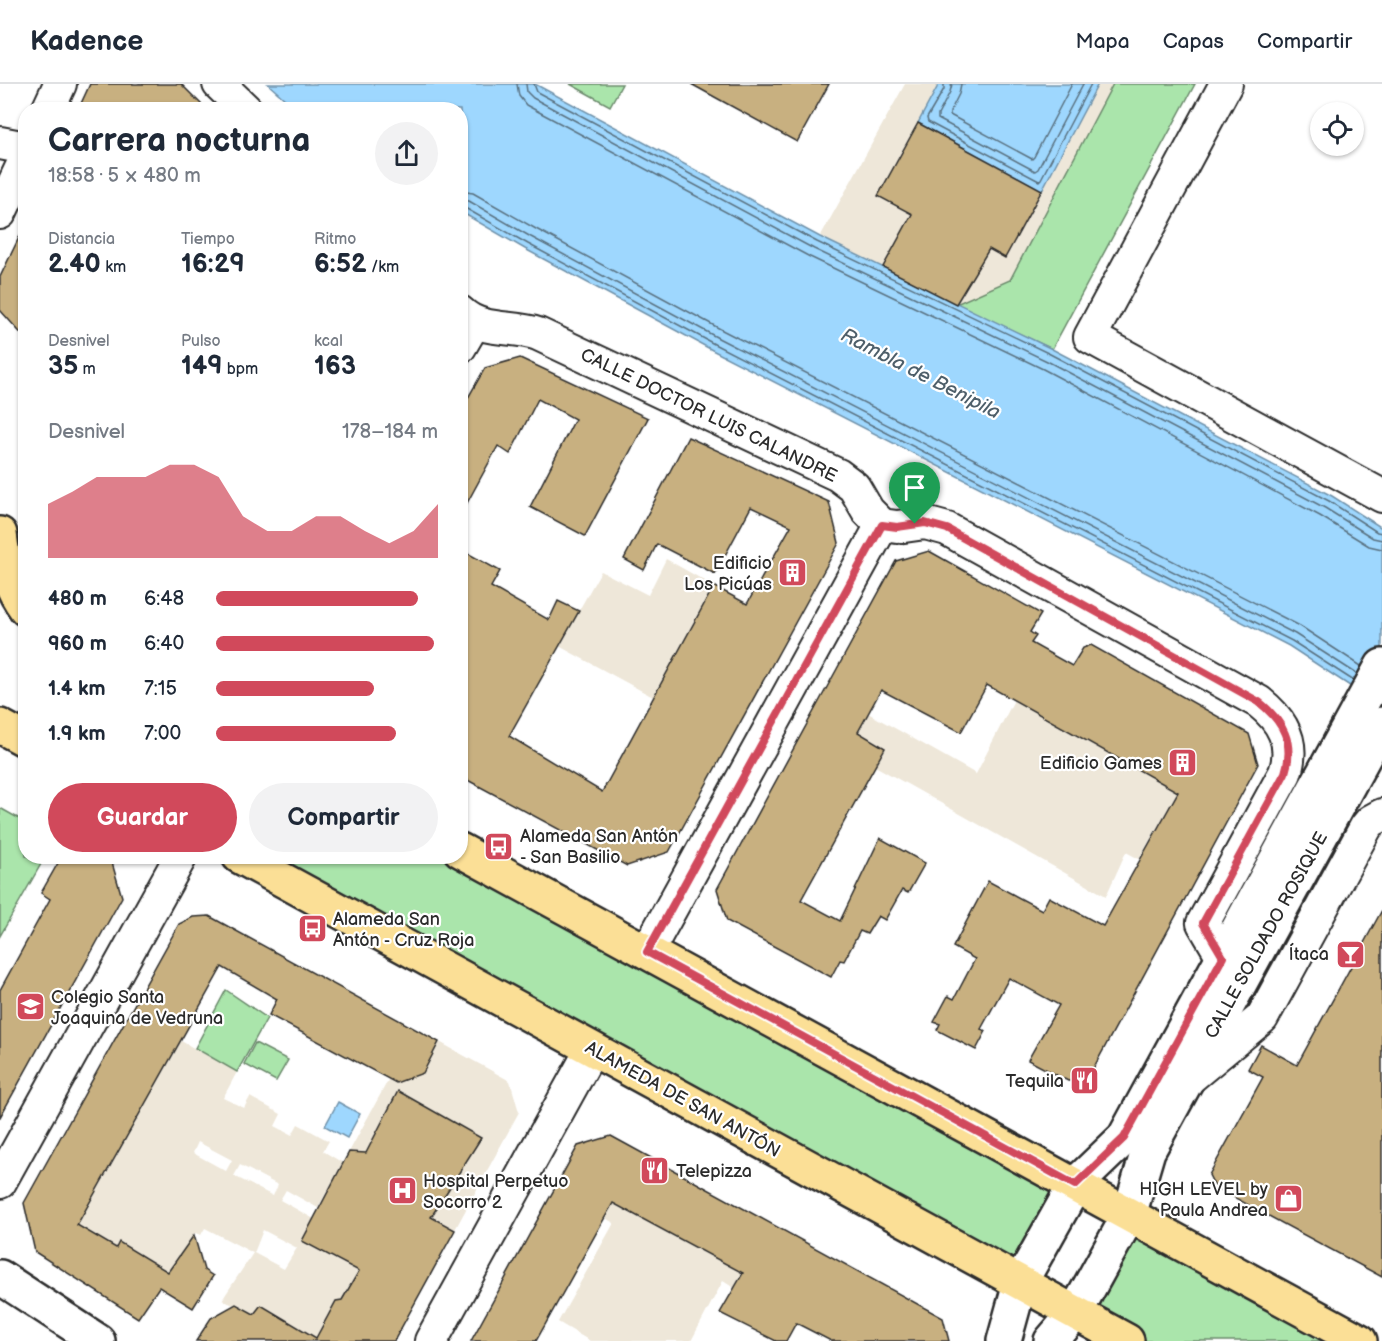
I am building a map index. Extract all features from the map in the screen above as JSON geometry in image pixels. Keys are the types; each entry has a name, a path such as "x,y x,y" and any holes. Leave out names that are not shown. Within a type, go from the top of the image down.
{"main road":[{"path":"0,534 5,570 18,598"},
{"path":"1334,784 1382,666"},
{"path":"1334,784 1382,724"},
{"path":"0,726 18,736"},
{"name":"CALLE SOLDADO ROSIQUE","path":"1004,1341 1020,1282 1075,1185 1124,1138 1223,957 1334,784"},
{"name":"CALLE SOLDADO ROSIQUE","path":"1051,1341 1075,1313 1129,1215 1148,1151 1187,1080 1334,784"},
{"path":"468,854 1360,1341"},
{"name":"ALAMEDA DE SAN ANTÓN","path":"254,864 1127,1341"},
{"path":"0,1277 98,1341"}],"street":[{"path":"52,102 60,84"},
{"path":"219,84 238,102"},
{"path":"1227,84 1090,337 1382,496"},
{"path":"0,143 18,147"},
{"path":"2,209 18,175"},
{"name":"CALLE DOCTOR LUIS CALANDRE","path":"468,327 513,328 538,334 838,475 854,487 868,511 882,525"},
{"name":"CALLE SOLDADO ROSIQUE","path":"882,525 897,527 925,523 947,529 1259,702 1283,727 1289,747 1285,773 1203,923 1223,957"},
{"path":"647,952 882,525"},
{"name":"CALLE SOLDADO ROSIQUE","path":"1187,1080 1262,1018 1376,818"},
{"path":"0,1182 177,864"},
{"path":"431,1341 592,1049"}],"shaded area":[{"path":"905,84 1195,84 1052,349 820,237"},
{"path":"666,559 714,586 653,697 559,646 601,571 648,595"},
{"path":"1014,700 1164,784 1190,771 1139,859 1126,852 1106,896 875,766 885,748 858,732 868,713 976,774"},
{"path":"416,1029 510,1081 519,1112 415,1303 319,1341 261,1305 254,1314 222,1300 253,1253 205,1228 201,1235 195,1233 168,1273 120,1242 116,1248 72,1222 87,1208 181,1041 237,1072 223,1098 244,1108 250,1097 281,1114 275,1126 292,1135 298,1124 329,1141 323,1151 343,1163","holes":["198,1142 232,1160 226,1171 193,1153","240,1165 278,1185 273,1196 234,1176","329,1187 314,1219 280,1200 286,1190 318,1208","263,1230 297,1248 284,1269 254,1253"]},
{"path":"608,1200 742,1273 734,1288 723,1281 691,1341 590,1341 558,1322 614,1223 600,1215"}],"green space":[{"path":"570,84 622,84 610,106"},
{"path":"1113,84 1195,84 1052,349 956,304 1010,280"},
{"path":"0,808 18,818 18,864 41,864 0,936"},
{"path":"468,860 1075,1185 1020,1283 252,864 468,864"},
{"path":"226,990 267,1018 237,1072 195,1048"},
{"path":"255,1043 288,1060 276,1081 244,1064"},
{"path":"1129,1215 1360,1341 1127,1341 1075,1313"}],"water":[{"name":"Rambla de Benipila","path":"268,84 535,84 820,237 1052,349 1332,496 1382,528 1382,707 1289,646 714,351 468,216 468,102 288,102"},
{"path":"939,84 1098,84 1042,190 918,123"},
{"path":"338,1102 360,1114 347,1138 325,1126"}],"building":[{"path":"90,84 181,84 199,102 82,102"},
{"path":"691,84 829,84 797,142"},
{"path":"918,123 1042,190 1005,258 989,249 956,304 883,267 912,214 878,196"},
{"path":"18,240 18,330 0,310 0,277"},
{"path":"520,358 648,418 585,536 530,507 575,419 538,399 510,454 498,446 468,501 468,398 485,368"},
{"path":"688,437 829,502 839,543 669,852 627,866 468,780 468,553 500,571 491,587 549,620 558,601 579,611 509,736 602,792 714,586 747,604 791,526 751,507 715,574 657,544 644,570 624,559"},
{"path":"929,551 1041,614 1030,632 1036,636 1031,643 1072,666 1083,648 1091,645 1249,734 1258,764 1087,1080 1068,1081 1028,1060 1059,1005 1009,978 981,1029 986,1031 976,1050 937,1030 940,1024 934,1022 948,996 954,999 975,959 953,947 988,881 1042,910 1049,897 1103,926 1178,792 987,685 961,732 881,690 858,732 885,748 801,900 840,921 880,838 925,863 908,893 902,890 885,920 878,916 867,934 860,931 844,961 840,960 831,977 727,921 717,889 896,561"},
{"name":"Colegio Santa Joaquina de Vedruna","path":"57,864 112,864 122,897 0,1117 0,990 50,899 41,893"},
{"path":"1382,910 1382,1277 1215,1187 1209,1175 1263,1077 1248,1069 1261,1045 1297,1065"},
{"path":"209,916 439,1042 423,1073 396,1083 269,1015 277,999 222,967 77,1225 116,1248 119,1242 168,1272 194,1235 204,1270 213,1276 193,1308 159,1287 138,1318 35,1252 24,1203 179,924 193,917"},
{"name":"Hospital Perpetuo Socorro 2","path":"398,1091 481,1138 431,1217 455,1230 394,1341 196,1341 211,1318 236,1304 254,1314 261,1305 316,1338 336,1301 342,1300 359,1271 302,1241 349,1152 366,1153"},
{"path":"611,1136 943,1318 949,1341 831,1341 796,1323 786,1341 776,1341 720,1313 743,1273 613,1203 536,1341 471,1341 578,1146"}],"place":[{"name":"Edificio Los Picúas","path":"793,573"},
{"name":"Edificio Games","path":"1183,763"},
{"name":"Alameda San Antón - San Basilio","path":"499,846"},
{"name":"Alameda San Antón - Cruz Roja","path":"312,929"},
{"name":"Ítaca","path":"1350,954"},
{"name":"Colegio Santa Joaquina de Vedruna","path":"30,1007"},
{"name":"Tequila","path":"1085,1081"},
{"name":"Telepizza","path":"655,1171"},
{"name":"Hospital Perpetuo Socorro 2","path":"402,1191"},
{"name":"HIGH LEVEL by Paula Andrea","path":"1289,1199"}],"route":[{"path":"925,523 947,529 1259,702 1277,719 1287,738 1289,756 1285,773 1203,923 1223,957 1124,1138 1075,1185 647,952 882,525 897,527 915,524 925,523"}]}
